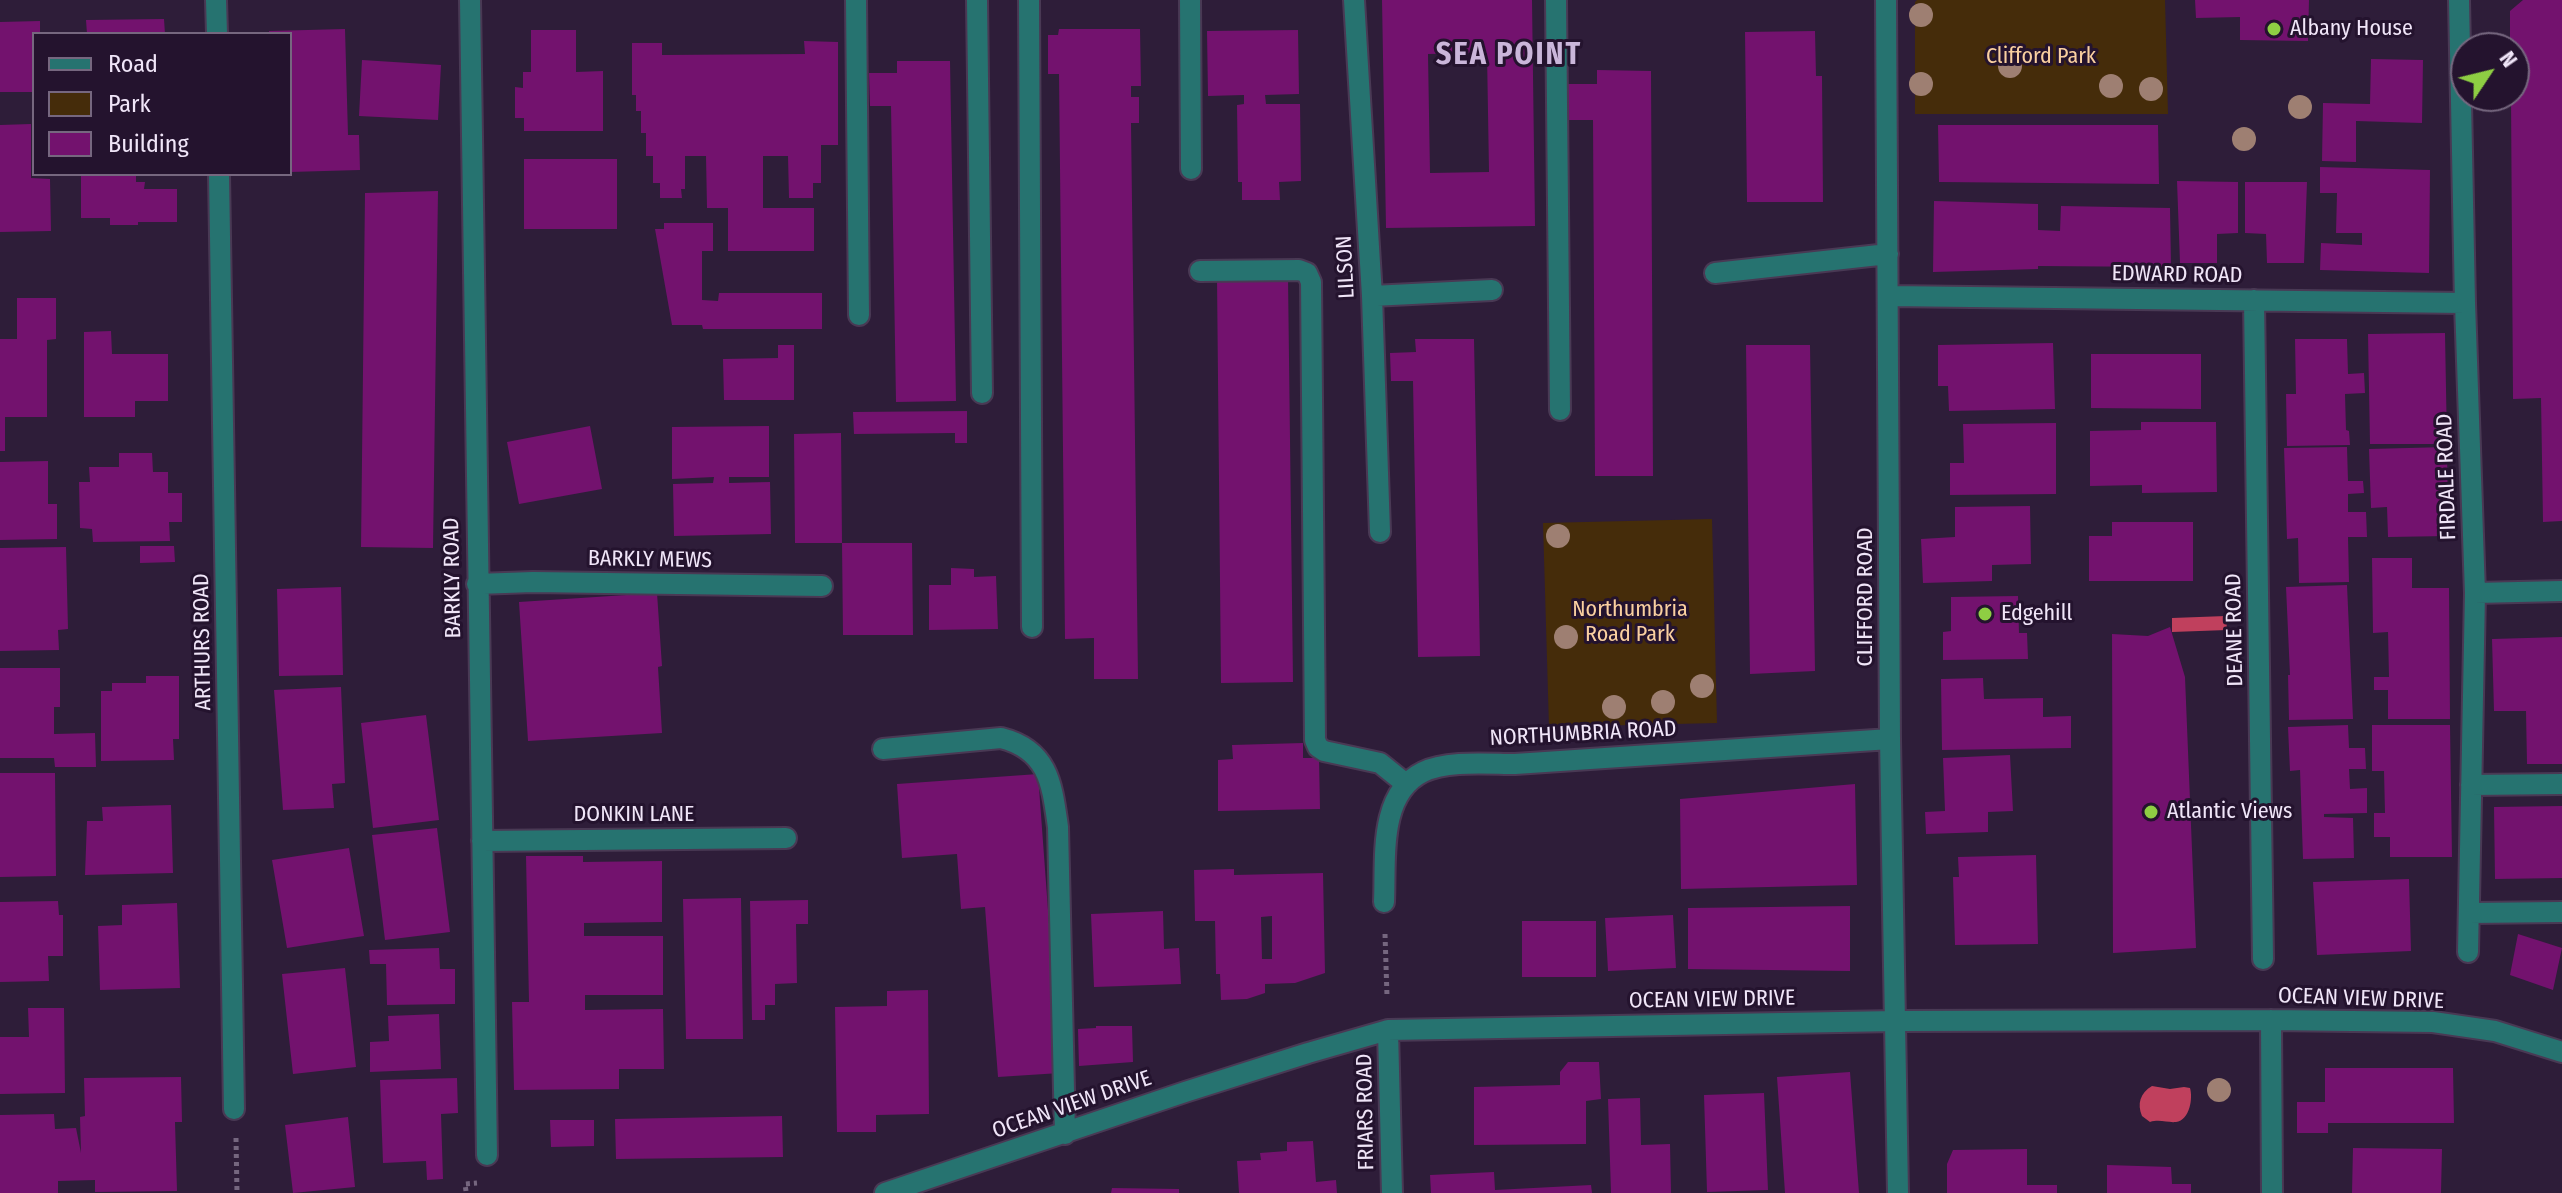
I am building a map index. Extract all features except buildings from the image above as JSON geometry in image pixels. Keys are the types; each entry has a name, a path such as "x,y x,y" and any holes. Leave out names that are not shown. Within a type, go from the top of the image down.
{"street":[{"path":"216,0 217,32"},
{"name":"BARKLY ROAD","path":"470,0 487,1155"},
{"path":"856,0 859,315"},
{"path":"977,0 982,393"},
{"path":"1029,0 1032,627"},
{"path":"1190,0 1191,169"},
{"name":"LILSON","path":"1354,0 1372,296 1380,532"},
{"path":"1556,0 1560,410"},
{"name":"CLIFFORD ROAD","path":"1886,0 1890,739 1898,1193"},
{"name":"FIRDALE ROAD","path":"2459,0 2475,593 2468,952"},
{"name":"ARTHURS ROAD","path":"219,176 234,1109"},
{"path":"1715,273 1888,254"},
{"path":"1200,271 1299,270 1307,273 1311,282 1315,740 1324,751 1380,763 1406,784 1392,805 1384,902"},
{"path":"1372,296 1492,290"},
{"name":"EDWARD ROAD","path":"1889,296 2465,303"},
{"name":"DEANE ROAD","path":"2254,300 2263,959"},
{"name":"BARKLY MEWS","path":"477,584 822,586"},
{"path":"2475,593 2562,591"},
{"path":"883,749 1001,738 1017,742 1042,763 1052,787 1058,827 1065,1134"},
{"name":"NORTHUMBRIA ROAD","path":"1406,784 1424,771 1457,765 1515,764 1890,739"},
{"path":"2471,785 2562,784"},
{"name":"DONKIN LANE","path":"482,841 786,838"},
{"path":"2469,913 2562,912"},
{"path":"2271,1020 2272,1193"},
{"name":"OCEAN VIEW DRIVE","path":"885,1193 1294,1057 1388,1030 1896,1021 2433,1022 2495,1031 2562,1052"},
{"name":"FRIARS ROAD","path":"1388,1030 1392,1193"}],"path":[{"path":"1385,934 1387,996"},
{"path":"236,1137 237,1193"}],"green space":[{"name":"Clifford Park","path":"1917,0 2165,0 2168,114 1915,114"},
{"name":"Northumbria Road Park","path":"1712,519 1717,723 1549,727 1543,523"}],"shaded area":[{"path":"2226,616 2227,630 2172,632 2172,618"},
{"path":"2152,1086 2190,1088 2191,1103 2185,1117 2176,1122 2150,1122 2142,1116 2141,1099"}],"place":[{"name":"Albany House","path":"2274,29"},
{"name":"Edgehill","path":"1985,614"},
{"name":"Atlantic Views","path":"2151,812"}],"district":[{"name":"SEA POINT","path":"1509,56"}]}
